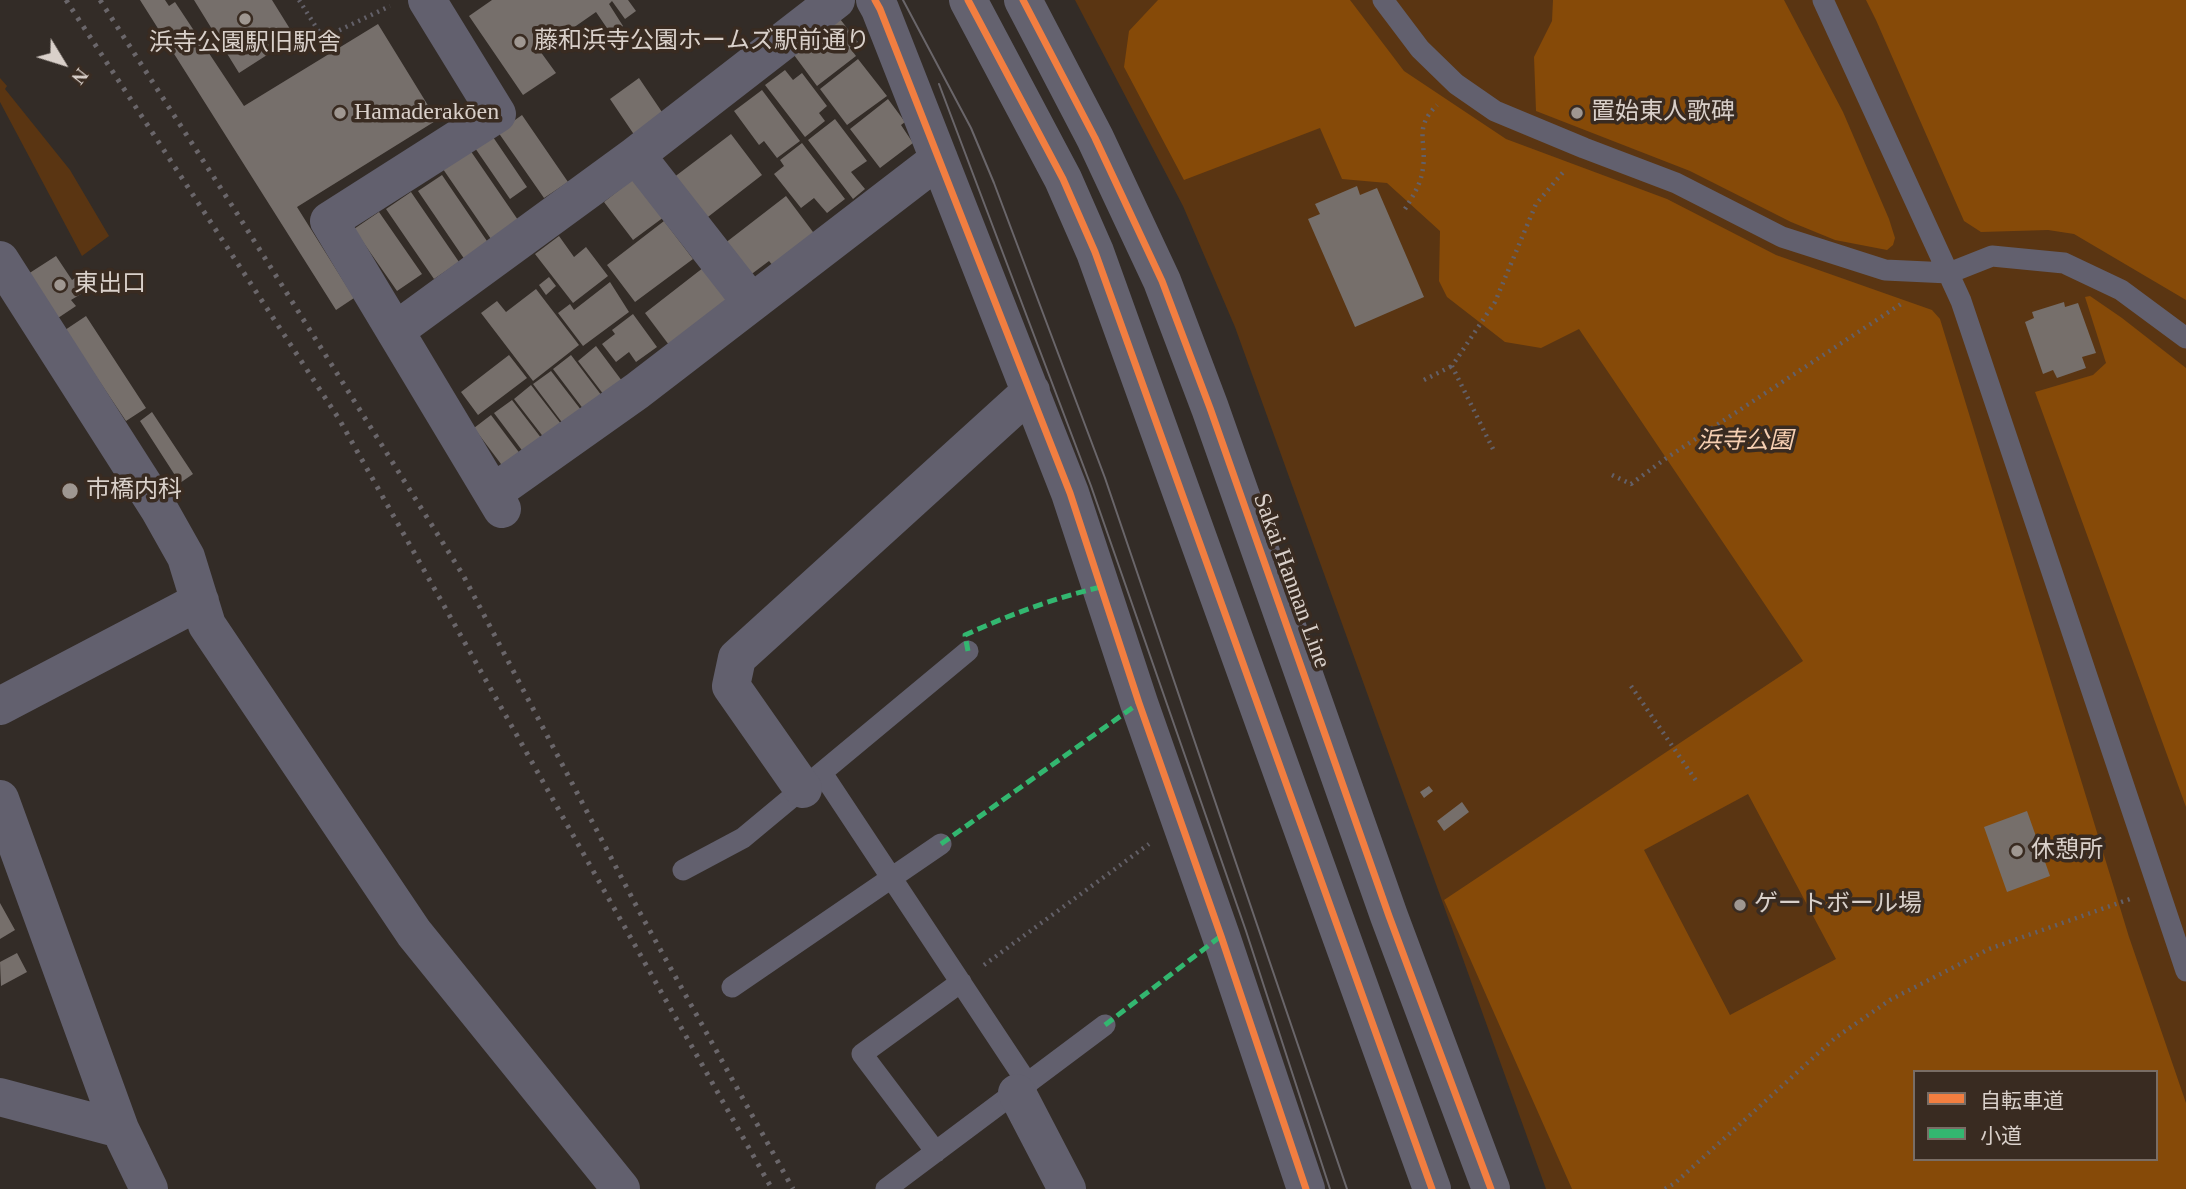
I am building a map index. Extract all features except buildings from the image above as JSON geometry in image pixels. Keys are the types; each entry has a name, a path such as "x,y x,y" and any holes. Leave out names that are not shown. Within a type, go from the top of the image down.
{"main road":[{"path":"968,0 1063,179 1095,252 1432,1189"},
{"name":"Sakai Hannan Line","path":"1023,0 1095,138 1162,281 1491,1189"}],"street":[{"path":"395,331 636,155 836,0"},
{"path":"875,0 1070,493 1306,1189"},
{"path":"410,2 497,114 329,221 498,501 751,302 939,159"},
{"path":"636,155 751,302"},
{"path":"0,260 159,509 186,557 207,625 414,933 621,1189"},
{"path":"813,781 732,686 737,658 1031,391"},
{"path":"0,706 200,601"},
{"path":"0,799 120,1129 149,1189"},
{"path":"1022,1088 1068,1189"},
{"path":"0,1097 120,1129"}],"lane":[{"path":"1383,0 1420,49 1456,84 1495,111 1675,183 1782,237 1885,270 1949,273 1992,256 2064,263 2121,289 2186,338"},
{"path":"1823,0 1961,300 2186,971"},
{"path":"683,870 743,838 968,651"},
{"path":"813,781 892,878 961,982 1022,1088"},
{"path":"732,987 941,844"},
{"path":"936,1152 862,1054 961,982"},
{"path":"886,1189 1105,1025"}],"path":[{"path":"299,0 323,38 410,2"},
{"path":"1405,209 1418,187 1424,166 1422,138 1426,117 1456,84"},
{"path":"1424,380 1452,366 1495,302 1536,204 1584,148"},
{"path":"1612,475 1630,484 1949,273"},
{"path":"1452,366 1493,449"},
{"path":"1631,686 1697,782"},
{"path":"961,982 1181,821"},
{"path":"1665,1189 1675,1183 1835,1038 1890,1000 1989,949 2112,904 2159,891"}],"green space":[{"name":"浜寺公園","path":"1075,0 2186,0 2186,1189 1546,1189 1235,327 1183,206"},
{"path":"1158,0 1350,0 1404,71 1506,139 1667,199 1776,255 1932,310 1940,319 2129,937 2186,1103 2186,1189 1572,1189 1444,900 1803,661 1579,329 1541,348 1505,342 1447,297 1439,281 1440,231 1387,183 1342,179 1320,128 1184,180 1124,67 1129,31","holes":["1748,794 1836,959 1730,1015 1644,850"]},
{"path":"1553,0 1784,0 1843,112 1889,219 1895,238 1893,245 1887,250 1835,240 1791,222 1690,171 1536,111 1534,57 1552,21"},
{"path":"1866,0 2186,0 2186,300 2074,234 2048,230 1981,232 1964,221"},
{"path":"0,78 7,86 5,89 70,170 109,236 82,256 0,102"},
{"path":"2090,296 2186,368 2186,807 2035,392 2093,375 2106,363 2085,297"}],"tram line":[{"path":"903,0 971,128 1105,478 1347,1189"},
{"path":"939,84 1091,486 1246,931 1330,1189"}],"railway":[{"path":"66,0 339,419 772,1189"},
{"path":"100,0 463,575 639,911 793,1189"}],"marked path":[{"path":"968,651 965,635 1032,608 1101,587"},
{"path":"941,844 1139,703"},
{"path":"1105,1025 1221,936"}],"cycle path":[{"path":"875,0 1070,493 1306,1189"},
{"path":"968,0 1063,179 1095,252 1432,1189"},
{"path":"1023,0 1095,138 1162,281 1210,408 1389,916 1491,1189"}],"place":[{"name":"浜寺公園駅旧駅舎","path":"245,19"},
{"name":"藤和浜寺公園ホームズ駅前通り","path":"520,42"},
{"name":"Hamaderakōen","path":"340,113"},
{"name":"置始東人歌碑","path":"1577,113"},
{"name":"東出口","path":"60,285"},
{"name":"市橋内科","path":"70,491"},
{"name":"休憩所","path":"2017,851"},
{"name":"ゲートボール場","path":"1740,905"}]}
